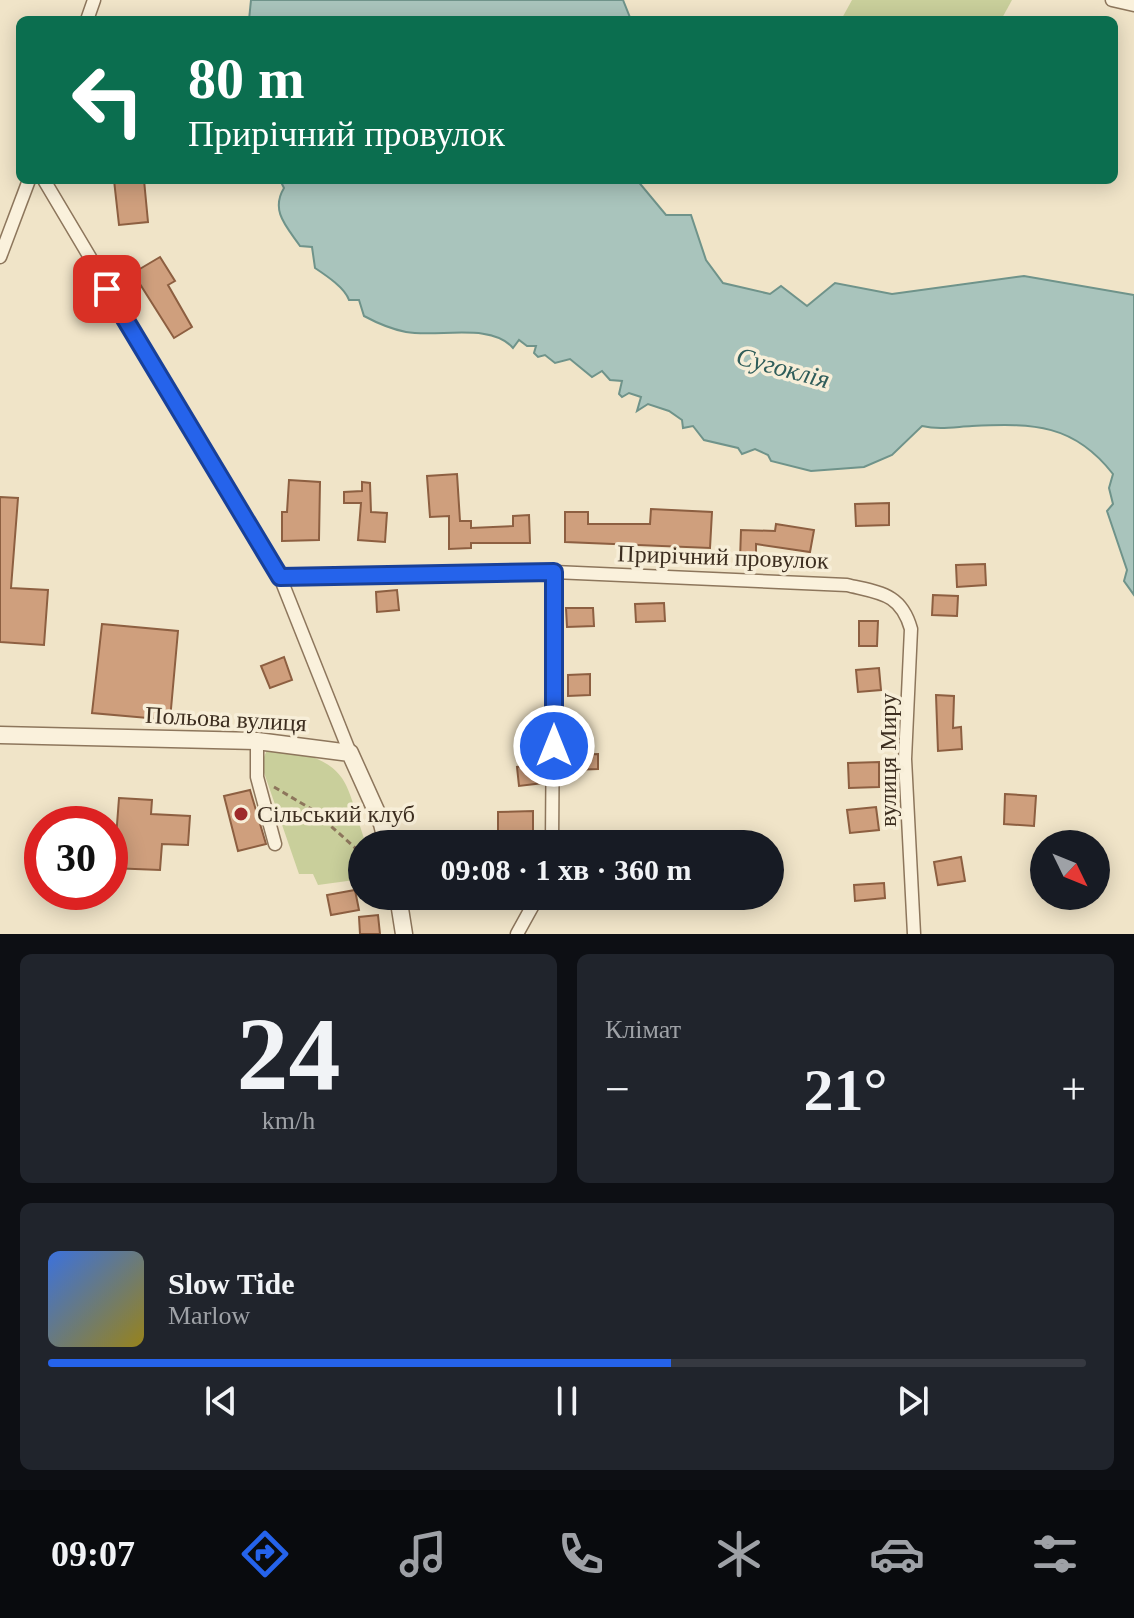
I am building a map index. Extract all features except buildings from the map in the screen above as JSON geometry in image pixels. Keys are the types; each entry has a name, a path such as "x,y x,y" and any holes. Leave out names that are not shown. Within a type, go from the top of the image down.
{"street":[{"path":"1112,0 1134,5"},
{"path":"0,257 27,184"},
{"path":"46,184 280,577 384,830"},
{"path":"552,830 554,572"},
{"name":"Прирічний провулок","path":"280,577 554,572 847,585 889,595"},
{"name":"вулиця Миру","path":"889,595 906,611 911,629 905,759 914,934"},
{"name":"Польова вулиця","path":"0,735 257,741 350,753"},
{"path":"257,741 257,777 275,844"},
{"path":"400,910 404,934"},
{"path":"517,934 530,910"}],"path":[{"path":"257,777 313,810 348,841"}],"green space":[{"path":"852,0 1012,0 1003,16 843,16"},
{"path":"284,748 306,755 323,762 343,779 362,830 348,830 348,881 318,885 313,874 299,874 261,764 267,750"}],"water":[{"path":"251,0 623,0 629,16 249,16"},
{"name":"Сугоклія","path":"282,184 640,184 666,215 691,215 706,260 723,283 770,294 781,286 807,306 835,283 892,294 1024,276 1134,295 1134,595 1124,581 1127,570 1107,511 1113,504 1109,488 1113,474 1098,457 1068,436 1051,430 1015,425 922,426 892,455 864,467 811,471 771,461 768,455 755,449 742,454 738,448 704,440 693,426 683,428 682,420 669,411 648,404 637,411 641,397 629,393 622,397 619,394 622,381 610,380 602,371 592,377 570,359 555,363 545,355 538,357 534,353 536,346 527,346 519,340 513,348 503,340 478,333 406,332 364,316 359,300 349,300 340,287 315,268 312,247 300,246 286,225 279,211 284,188"}],"place":[{"name":"Сільський клуб","path":"241,814"}],"route":[{"path":"107,289 280,577 554,572 554,746"}]}
